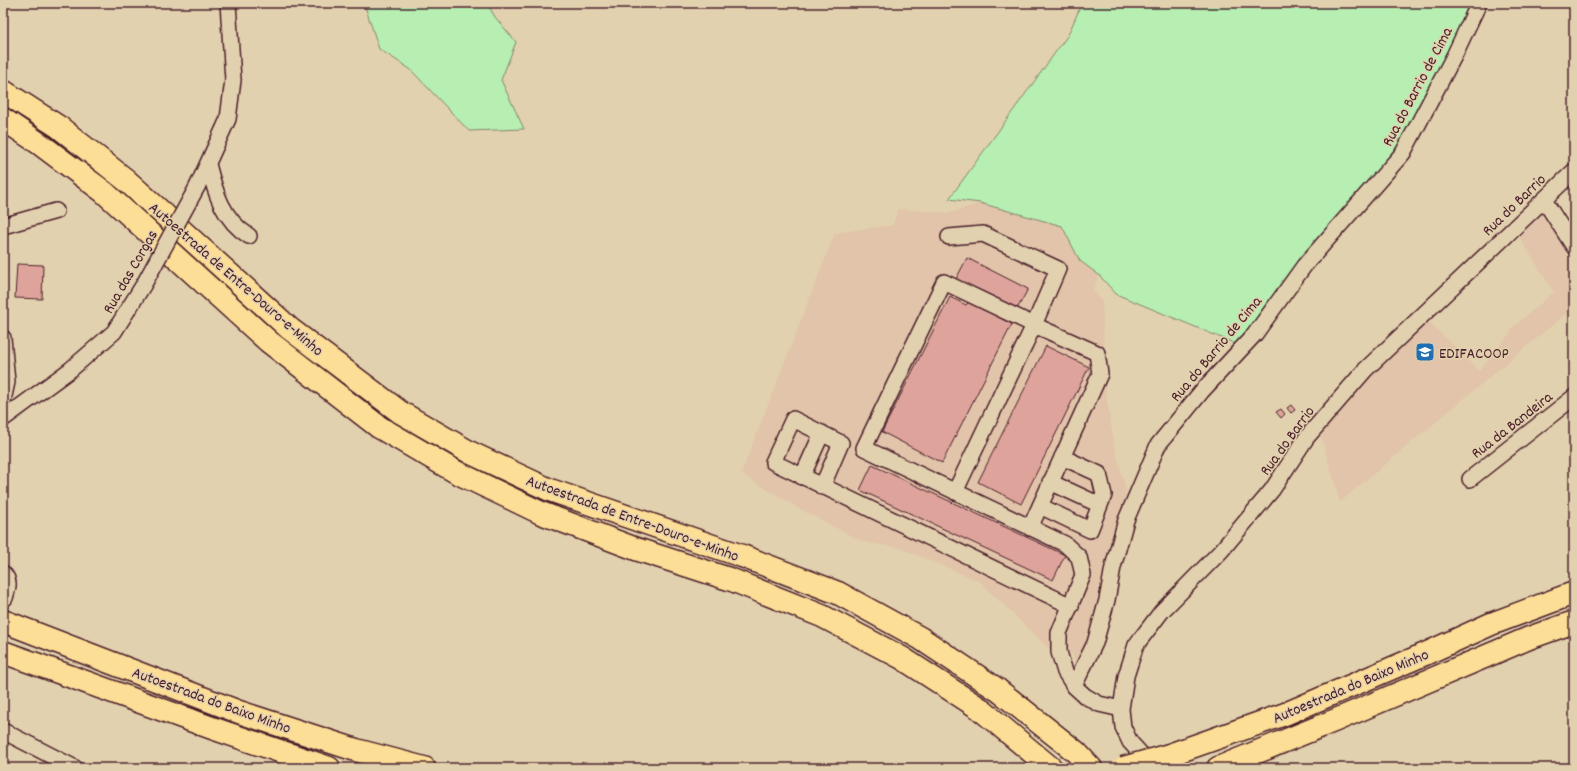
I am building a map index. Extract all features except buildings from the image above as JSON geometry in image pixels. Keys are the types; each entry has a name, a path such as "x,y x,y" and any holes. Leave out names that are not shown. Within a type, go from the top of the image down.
{"highway":[{"name":"Autoestrada de Entre-Douro-e-Minho","path":"3,91 59,127 126,180 290,329 400,412 471,454 550,490 742,556 838,593 920,638 998,690 1076,752 1091,768"},
{"name":"Autoestrada de Entre-Douro-e-Minho","path":"3,119 40,144 104,192 268,341 379,427 456,472 541,513 636,549 732,580 822,616 902,658 979,708 1051,768"},
{"name":"Autoestrada do Baixo Minho","path":"1123,768 1162,762 1285,714 1492,624 1574,593"},
{"name":"Autoestrada do Baixo Minho","path":"3,621 239,712 356,750 424,768"},
{"name":"Autoestrada do Baixo Minho","path":"1218,768 1329,723 1529,638 1574,622"},
{"name":"Autoestrada do Baixo Minho","path":"3,652 212,728 329,768"}],"street":[{"name":"Rua das Corgas","path":"3,419 70,370 114,332 144,284 197,187 228,119 233,80 228,3"},
{"name":"Rua do Barrio de Cima","path":"1074,686 1095,643 1107,600 1113,566 1126,520 1158,445 1202,391 1255,334 1304,266 1403,153 1480,3"},
{"path":"208,164 212,182 224,209 234,224 249,236"},
{"name":"Rua do Barrio","path":"1162,762 1130,742 1123,727 1121,709 1126,676 1136,645 1162,611 1221,552 1272,490 1307,437 1365,370 1574,170"},
{"path":"1544,200 1574,247"},
{"path":"3,226 56,211"},
{"path":"949,237 983,234 1058,269 1034,325 955,492"},
{"path":"1030,528 1100,374 1097,353 944,282 864,448 1030,528 1065,544 1079,557 1083,575 1059,633 1059,652 1065,672 1074,686 1085,696 1099,704 1121,709"},
{"path":"3,338 7,382 3,401"},
{"name":"Rua da Bandeira","path":"1470,479 1574,397"},
{"path":"822,487 841,443 793,419 773,462 822,487 1071,606"},
{"path":"802,477 822,433"},
{"path":"1040,506 1090,530 1104,495 1098,474 1062,457"},
{"path":"1050,482 1100,505"},
{"path":"3,573 7,577 9,584 5,598"},
{"path":"3,730 75,768"}],"shaded area":[{"path":"980,203 1062,226 1080,261 1099,275 1093,290 1102,301 1106,394 1114,444 1128,498 1108,550 1092,621 1080,663 1075,662 1071,653 1048,648 979,581 900,548 863,542 800,509 741,474 835,233 893,225 898,209 951,213"},
{"name":"EDIFACOOP","path":"1547,207 1574,251 1574,307 1340,502 1319,428 1425,318 1479,371 1511,332 1510,330 1554,292 1516,232"}],"green space":[{"path":"364,3 487,3 495,17 516,42 501,80 524,129 469,131 410,69 379,49"},
{"path":"1082,3 1469,3 1447,56 1400,143 1294,269 1241,346 1116,294 1099,275 1080,261 1062,226 980,203 949,199 1068,35"}],"place":[{"name":"EDIFACOOP","path":"1425,352"}]}
